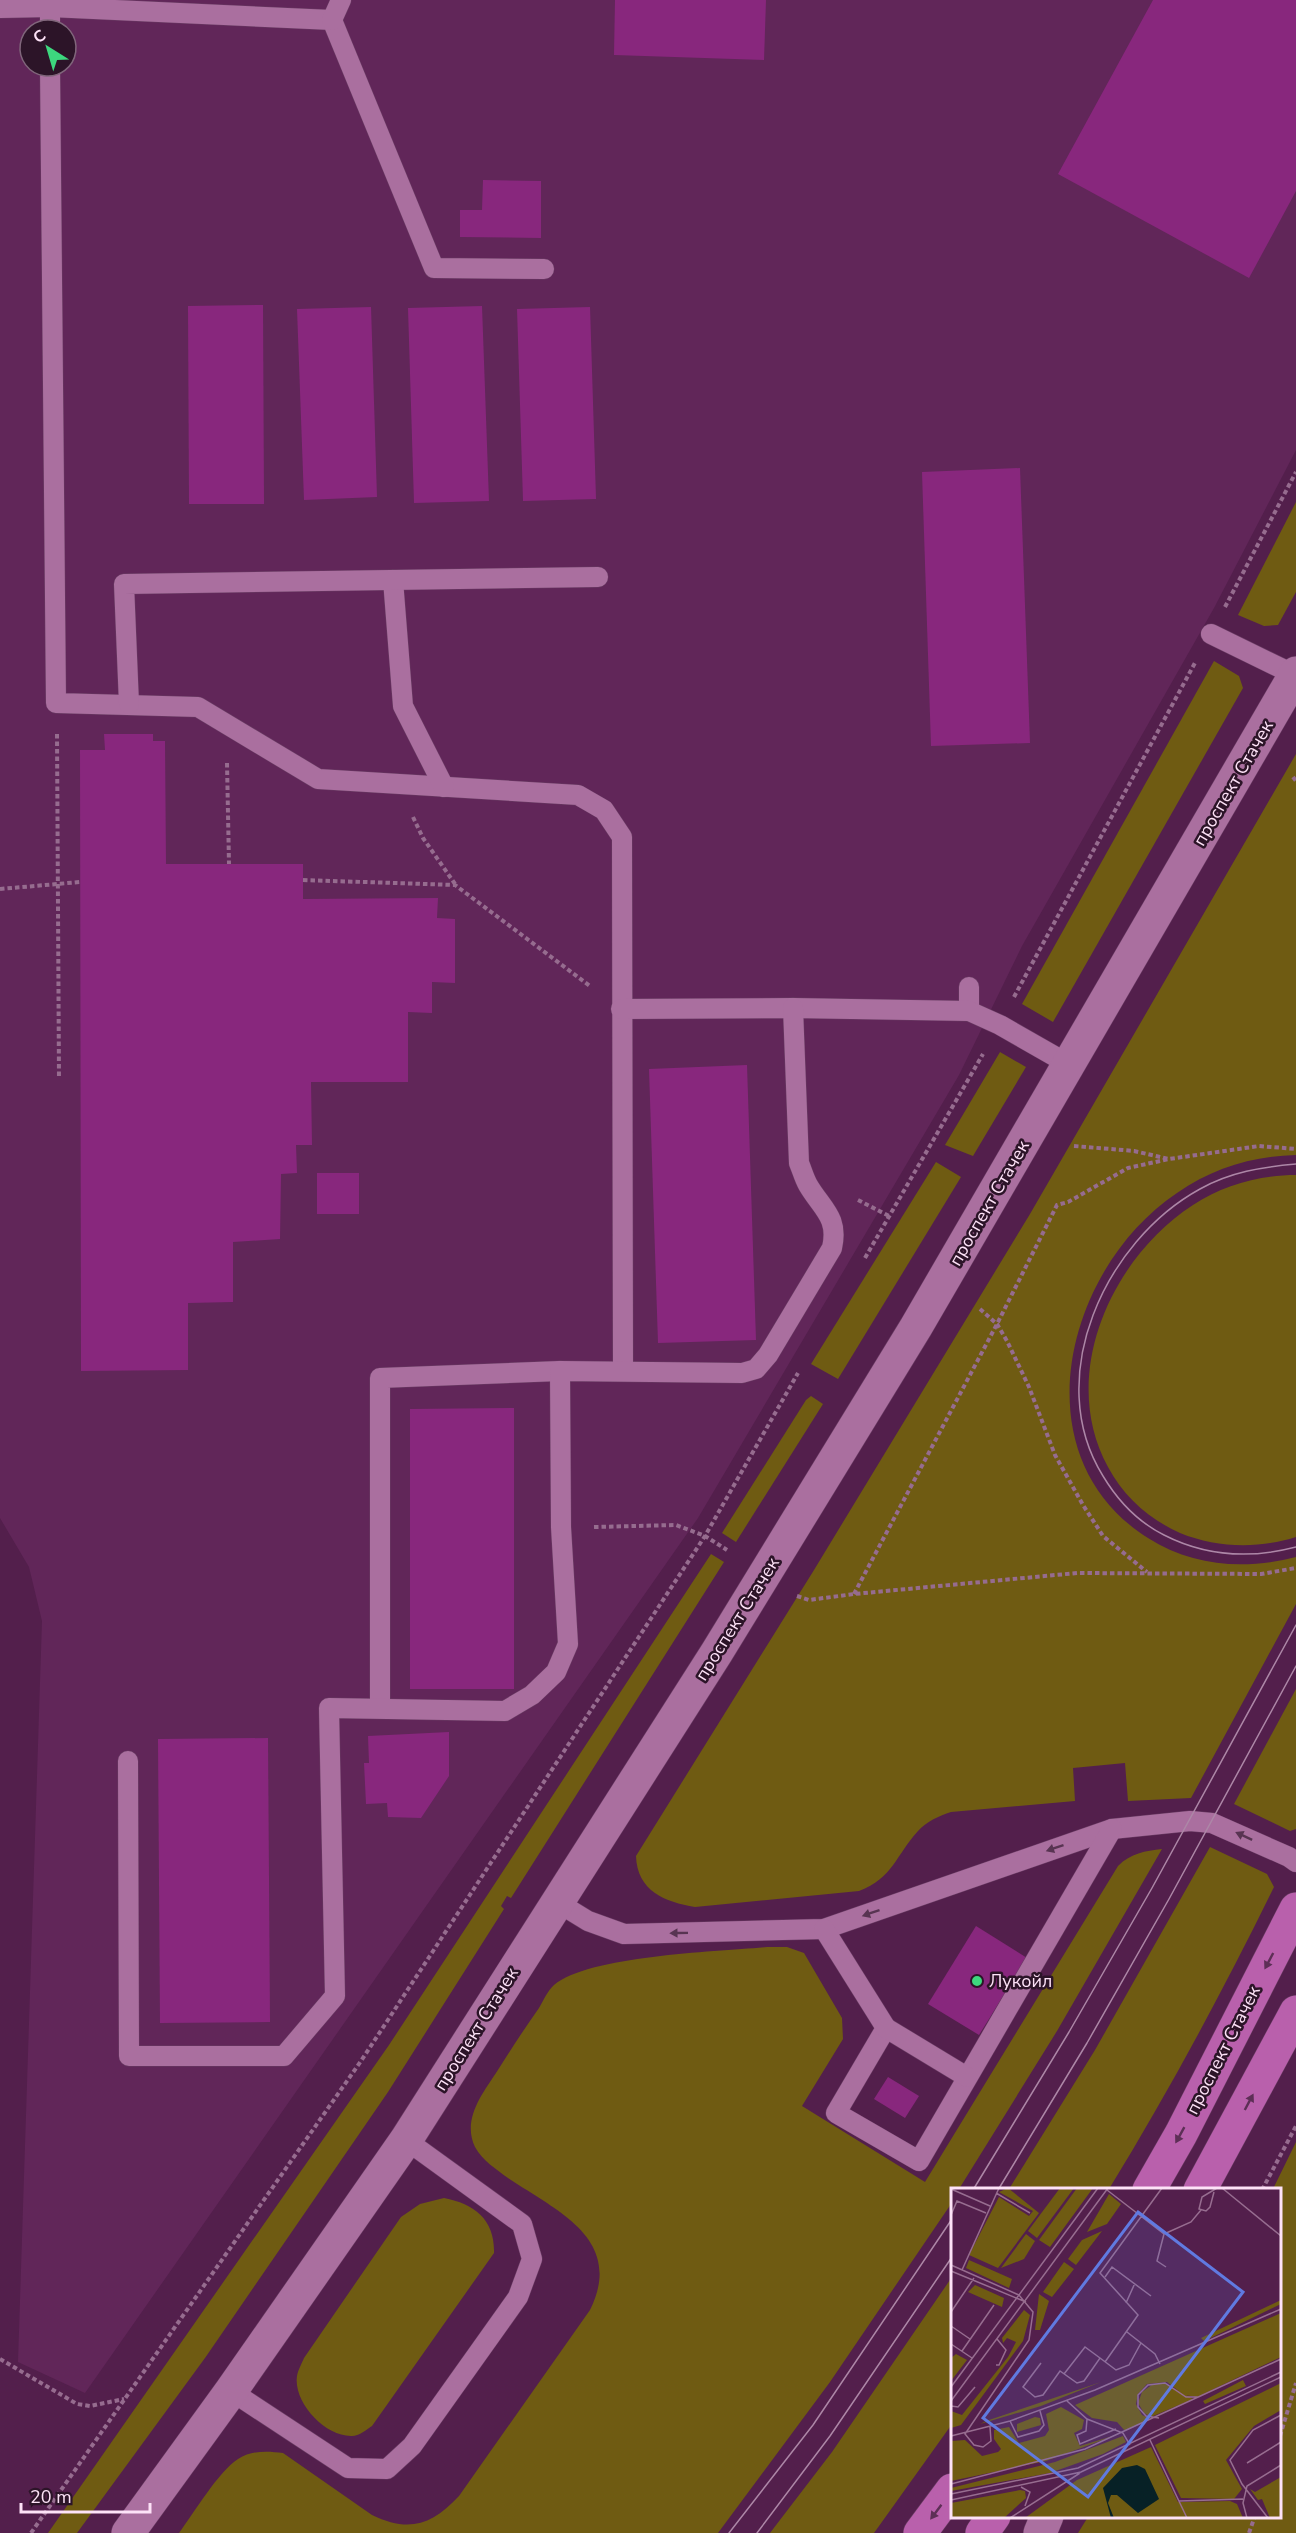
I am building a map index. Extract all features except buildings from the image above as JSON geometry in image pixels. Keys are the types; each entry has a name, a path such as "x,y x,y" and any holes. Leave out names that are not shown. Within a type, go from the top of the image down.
{"main road":[{"name":"проспект Стачек","path":"1150,2188 1182,2134 1296,1909"},
{"path":"1201,2188 1296,2012"},
{"path":"920,2533 951,2491"},
{"path":"982,2533 993,2518"}],"street":[{"name":"проспект Стачек","path":"128,2533 231,2391 406,2140 717,1652 916,1328 1296,674"},
{"path":"1040,2533 1047,2518"}],"lane":[{"path":"341,0 332,20 434,268 544,269"},
{"path":"0,8 50,4 332,20"},
{"path":"50,78 56,704 198,707 318,779 578,795 604,810 622,837 623,1371"},
{"path":"129,704 124,584 598,577"},
{"path":"393,580 404,706 444,787"},
{"path":"1211,634 1296,674"},
{"path":"969,987 969,1011"},
{"path":"621,1009 793,1008 969,1011 1000,1025 1070,1065"},
{"path":"380,1707 380,1378 560,1371 742,1373 756,1369 768,1355 832,1248 835,1233 831,1217 807,1183 799,1163 793,1008"},
{"path":"128,1761 129,2056 284,2056 335,1996 329,1708 380,1707 505,1711 532,1695 556,1672 568,1644 561,1527 560,1371"},
{"path":"557,1902 588,1921 624,1934 824,1929 1112,1828 1190,1821 1212,1823 1296,1862"},
{"path":"886,2028 837,2113 920,2161 1112,1828"},
{"path":"824,1929 886,2028 967,2077"},
{"path":"231,2391 348,2468 387,2469 412,2446 518,2297 532,2259 522,2224 406,2140"}],"path":[{"path":"859,1268 1000,1025 1296,472"},
{"path":"56,704 59,1079"},
{"path":"225,724 230,864"},
{"path":"396,784 423,838 455,885 621,1009"},
{"path":"303,880 455,885"},
{"path":"0,889 80,882"},
{"path":"1074,1146 1134,1151 1169,1160"},
{"path":"854,1594 997,1324 1057,1205 1068,1202 1128,1168 1259,1146 1296,1149"},
{"path":"980,1309 997,1324 1029,1387 1055,1455 1083,1505 1103,1536 1148,1573"},
{"path":"31,2533 361,2061 705,1536 800,1371"},
{"path":"561,1527 676,1525 705,1536 727,1550"},
{"path":"797,1596 809,1600 1077,1573 1261,1575 1296,1568"},
{"path":"1263,2188 1296,2126"},
{"path":"0,2359 77,2404 90,2406 124,2399"},
{"path":"1281,2433 1296,2384"},
{"path":"1250,2533 1255,2518"}],"shaded area":[{"path":"0,0 1296,0 1296,450 1214,608 1022,946 959,1075 698,1518 85,2393 18,2362 42,1621 29,1567 0,1518"},
{"path":"1296,502 1296,592 1278,625 1264,626 1238,615"},
{"path":"1214,661 1239,676 1243,688 1053,1022 1022,1004"},
{"path":"1296,754 1296,1155 1264,1158 1219,1170 1177,1193 1138,1226 1107,1267 1084,1313 1072,1363 1071,1413 1082,1460 1107,1503 1148,1538 1183,1555 1220,1563 1239,1564 1258,1564 1296,1557 1296,1604 1191,1798 1128,1801 1125,1763 1073,1768 1075,1801 951,1812 942,1815 918,1831 887,1873 859,1891 695,1907 663,1898 647,1886 641,1878 636,1856 814,1570 1030,1214"},
{"path":"1000,1052 1026,1067 973,1156 945,1145"},
{"path":"936,1162 961,1177 838,1379 811,1364"},
{"path":"1296,1175 1296,1537 1252,1545 1208,1542 1180,1533 1158,1521 1138,1506 1114,1478 1094,1432 1089,1395 1091,1358 1101,1322 1117,1287 1138,1256 1164,1228 1193,1205 1229,1187 1256,1179"},
{"path":"811,1396 823,1404 736,1542 722,1533 806,1400"},
{"path":"711,1554 724,1562 511,1898 507,1896 501,1906 504,1909 388,2092 205,2358 77,2533 48,2533 389,2045"},
{"path":"1296,1689 1296,1829 1290,1831 1234,1804"},
{"path":"1210,1847 1267,1874 1274,1887 1195,2040 1110,2188 1010,2188 1095,2050"},
{"path":"1162,1849 1057,2031 960,2188 951,2188 951,2204 830,2382 718,2533 179,2533 214,2483 230,2465 243,2456 260,2452 283,2453 372,2515 385,2521 409,2525 429,2520 459,2496 590,2310 599,2285 599,2264 592,2246 565,2216 490,2164 478,2152 472,2137 472,2117 475,2108 554,1985 572,1975 596,1967 655,1957 767,1947 787,1947 804,1953 842,2018 843,2039 802,2106 925,2182 1118,1866 1133,1855"},
{"path":"1296,2142 1296,2533 1078,2533 1087,2518 1281,2518 1281,2188 1273,2188"},
{"path":"444,2198 465,2204 481,2215 491,2231 494,2253 372,2426 355,2436 331,2431 313,2416 300,2396 297,2376 304,2358 401,2217 420,2204"},
{"path":"951,2278 951,2425 874,2533 770,2533 832,2452"}],"tram line":[{"path":"1296,1164 1246,1171 1211,1183 1166,1212 1136,1242 1111,1277 1093,1315 1082,1356 1079,1397 1086,1438 1103,1476 1122,1502 1146,1524 1180,1542 1213,1552 1262,1553 1296,1547"},
{"path":"974,2188 1069,2032 1152,1888 1296,1625"},
{"path":"999,2188 1087,2043 1169,1899 1296,1666"},
{"path":"729,2533 813,2425 951,2220"},
{"path":"757,2533 830,2436 951,2258"}],"place":[{"name":"Лукойл","path":"977,1981"}]}
